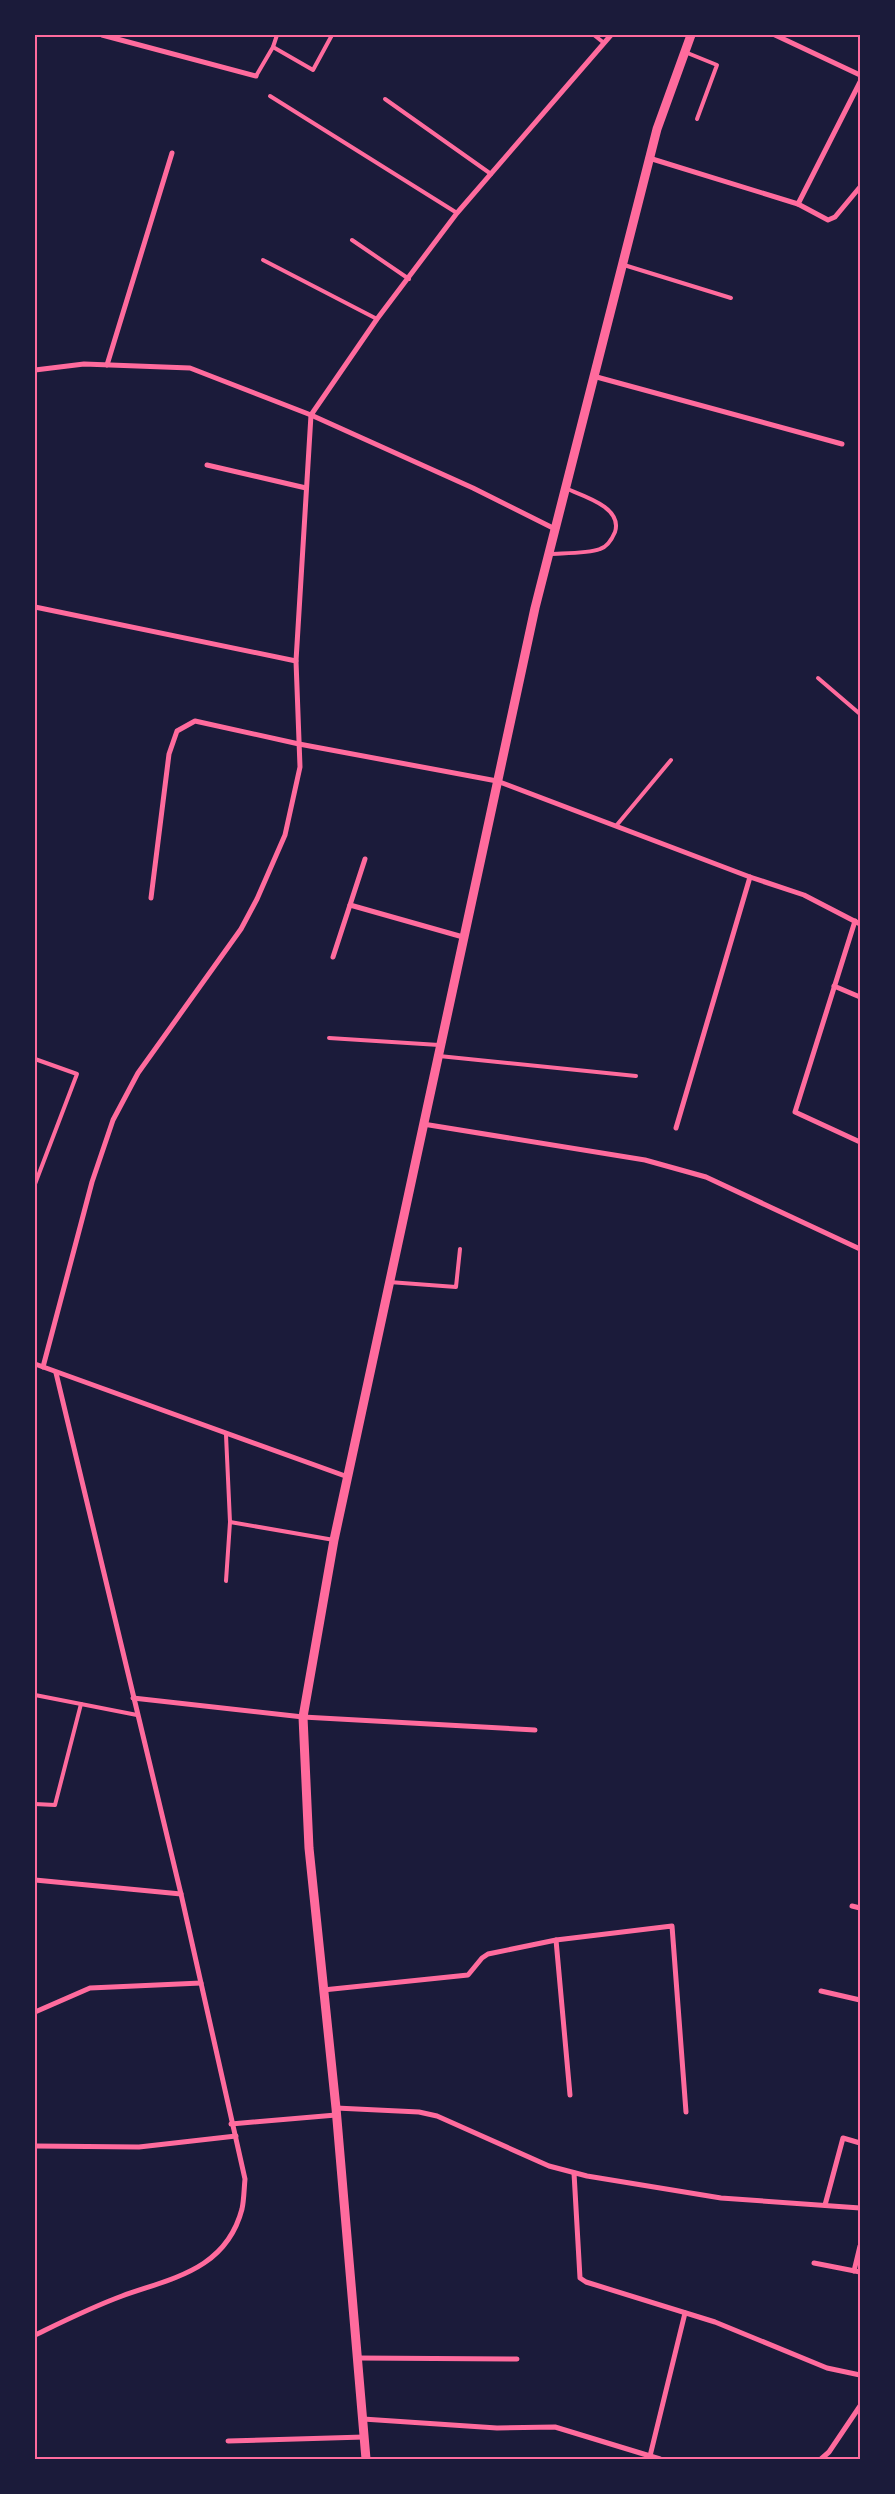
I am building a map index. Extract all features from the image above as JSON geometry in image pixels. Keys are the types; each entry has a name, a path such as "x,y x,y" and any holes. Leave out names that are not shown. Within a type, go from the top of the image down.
{"street":[{"path":"102,35 256,76"},
{"path":"43,1367 92,1182 113,1120 138,1073 241,929 257,899 285,835 300,767 296,661 311,414 377,319 457,213 611,35"},
{"path":"366,2459 336,2111 309,1848 303,1717 334,1540 439,1045 549,554 649,158 657,129 691,35"},
{"path":"776,35 860,75"},
{"path":"798,204 860,82"},
{"path":"107,365 172,153"},
{"path":"649,158 798,204 828,220 836,217 860,187"},
{"path":"35,370 84,364 190,368 311,414 473,488 555,528"},
{"path":"593,376 842,444"},
{"path":"207,465 306,488"},
{"path":"35,606 296,661"},
{"path":"150,898 169,754 177,731 195,721 299,744 497,782 750,877 804,895 857,923 834,986 795,1112 860,1142"},
{"path":"334,957 365,859"},
{"path":"676,1128 750,877"},
{"path":"350,905 463,937"},
{"path":"834,986 860,997"},
{"path":"423,1124 644,1160 706,1177 860,1249"},
{"path":"35,1364 226,1435 348,1477"},
{"path":"35,2335 122,2296 179,2278 209,2261 229,2238 242,2210 245,2179 236,2136 231,2124 181,1894 56,1373"},
{"path":"133,1698 303,1717 534,1730"},
{"path":"35,1880 181,1894"},
{"path":"852,1906 860,1908"},
{"path":"323,1990 468,1975 482,1958 488,1954 556,1940 672,1926 686,2112"},
{"path":"556,1940 570,2095"},
{"path":"35,2012 90,1988 201,1983"},
{"path":"821,1991 860,2000"},
{"path":"231,2124 336,2111 420,2112 437,2116 549,2166 574,2173 722,2198 860,2208"},
{"path":"35,2146 139,2147 236,2136"},
{"path":"825,2205 843,2138 860,2143"},
{"path":"574,2173 580,2278 586,2282 715,2322 828,2368 860,2375"},
{"path":"814,2263 857,2272 860,2246"},
{"path":"650,2456 685,2313"},
{"path":"358,2358 517,2359"},
{"path":"821,2459 829,2452 860,2406"},
{"path":"363,2418 497,2428 555,2427 660,2459"},
{"path":"228,2440 364,2436"}],"lane":[{"path":"256,76 274,47 277,35"},
{"path":"274,47 313,70 332,35"},
{"path":"594,35 604,43"},
{"path":"684,52 717,65 697,120"},
{"path":"270,96 457,213"},
{"path":"385,99 491,174"},
{"path":"352,240 409,279"},
{"path":"263,260 377,319"},
{"path":"621,265 731,298"},
{"path":"549,554 600,550 609,544 616,526 614,517 608,508 565,488"},
{"path":"818,678 860,714"},
{"path":"616,826 671,760"},
{"path":"329,1038 439,1045"},
{"path":"437,1056 636,1076"},
{"path":"35,1059 77,1074 35,1184"},
{"path":"389,1282 456,1288 460,1249"},
{"path":"226,1435 230,1522 226,1581"},
{"path":"230,1522 334,1540"},
{"path":"35,1695 137,1715"},
{"path":"35,1804 55,1805 81,1704"}]}
